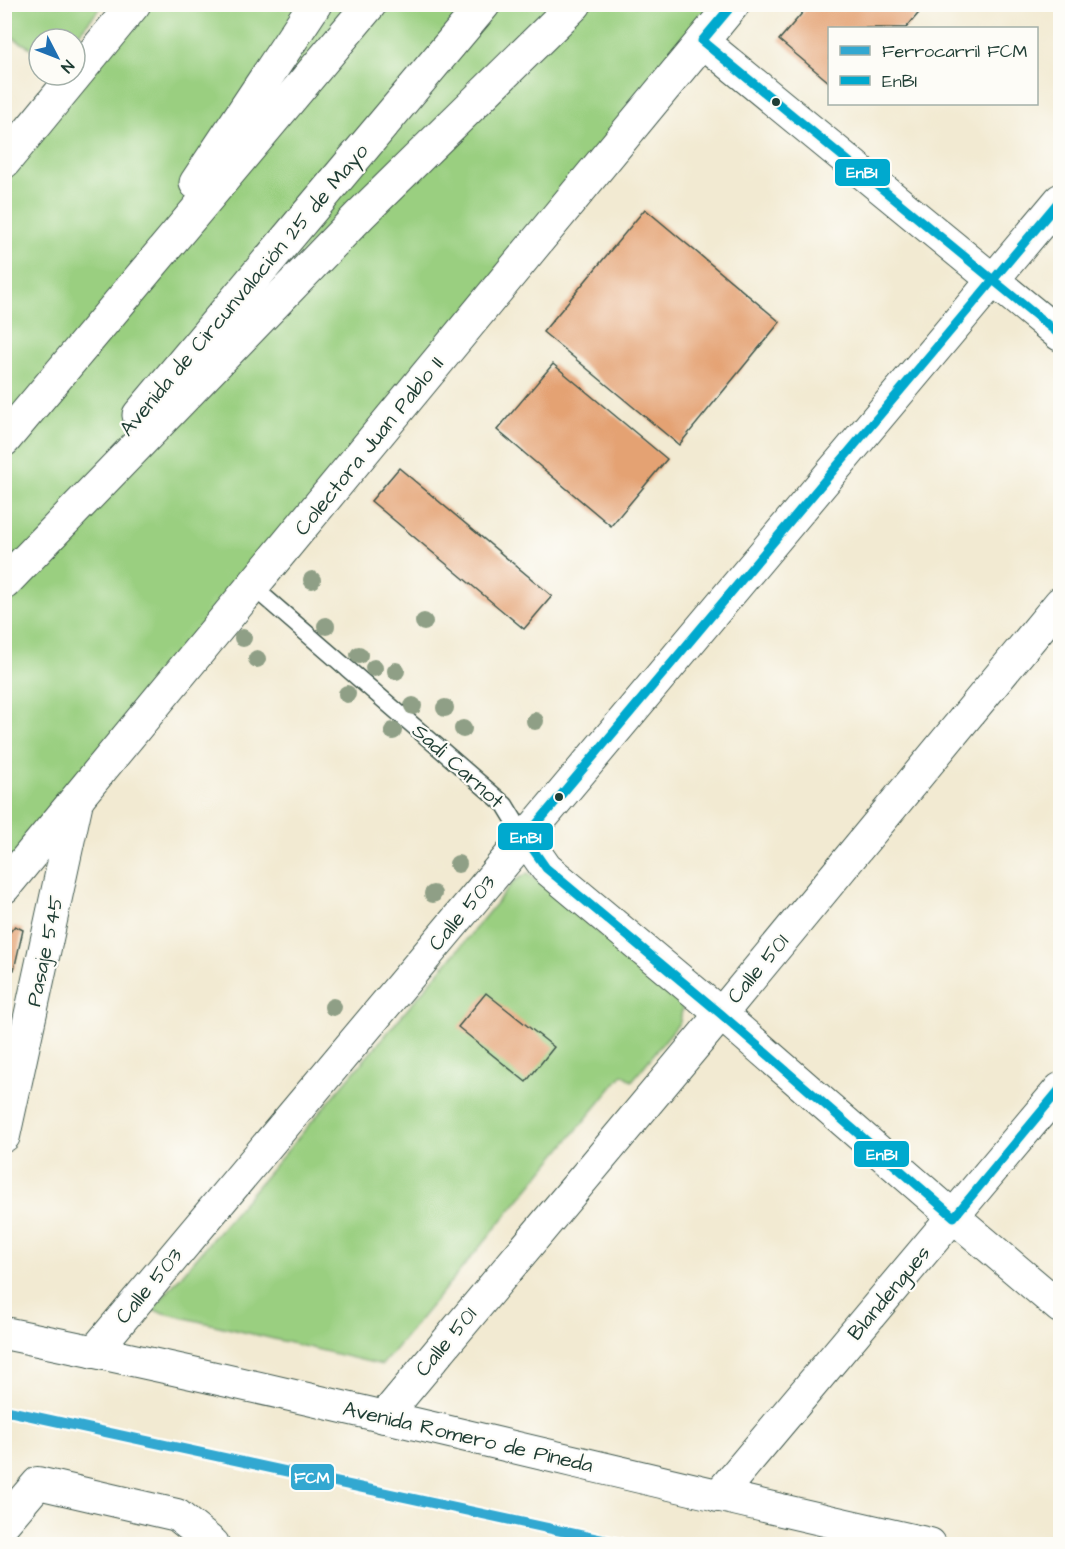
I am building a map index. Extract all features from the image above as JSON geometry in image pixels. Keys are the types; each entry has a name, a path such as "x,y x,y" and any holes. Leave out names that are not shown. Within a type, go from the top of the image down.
{"main road":[{"path":"4,162 134,4"},
{"path":"103,322 315,4"},
{"path":"4,440 370,4"},
{"name":"Avenida de Circunvalación 25 de Mayo","path":"4,575 484,4"},
{"path":"4,583 360,215 575,4"},
{"name":"Colectora Juan Pablo II","path":"4,887 733,4"}],"street":[{"path":"702,41 1060,335"},
{"name":"Calle 503","path":"94,1352 1060,200"},
{"name":"Calle 501","path":"384,1417 1060,603"},
{"name":"Pasaje 545","path":"4,1136 77,801"},
{"name":"Sadi Carnot","path":"525,838 546,868 721,1014 1060,1307"},
{"name":"Blandengues","path":"718,1497 1060,1089"},
{"name":"Avenida Romero de Pineda","path":"4,1333 384,1417 930,1545"},
{"path":"4,1523 38,1483 177,1515 213,1545"}],"lane":[{"name":"Sadi Carnot","path":"253,587 505,805 525,838"}],"green space":[{"path":"5,4 103,5 84,27 27,27 27,46 5,33"},
{"path":"134,5 733,5 5,887 5,162 67,87 87,87 87,62"},
{"path":"528,873 683,1003 680,1022 632,1081 623,1074 382,1365 152,1310 514,881"}],"building":[{"path":"810,4 918,4 923,8 907,27 828,27 828,81 779,40"},
{"path":"645,209 780,322 679,445 543,332"},
{"path":"553,364 667,459 611,526 497,430"},
{"path":"399,468 552,596 524,629 371,501"},
{"path":"15,926 23,930 14,970 4,965 4,939"},
{"path":"486,993 554,1047 526,1082 458,1027"}],"rail line":[{"name":"FCM","path":"4,1410 621,1544"}],"transit line":[{"name":"EnBI","path":"733,4 702,41 1060,335"},
{"name":"EnBI","path":"1060,200 525,838 546,868 721,1014 954,1217 1060,1089"}]}
